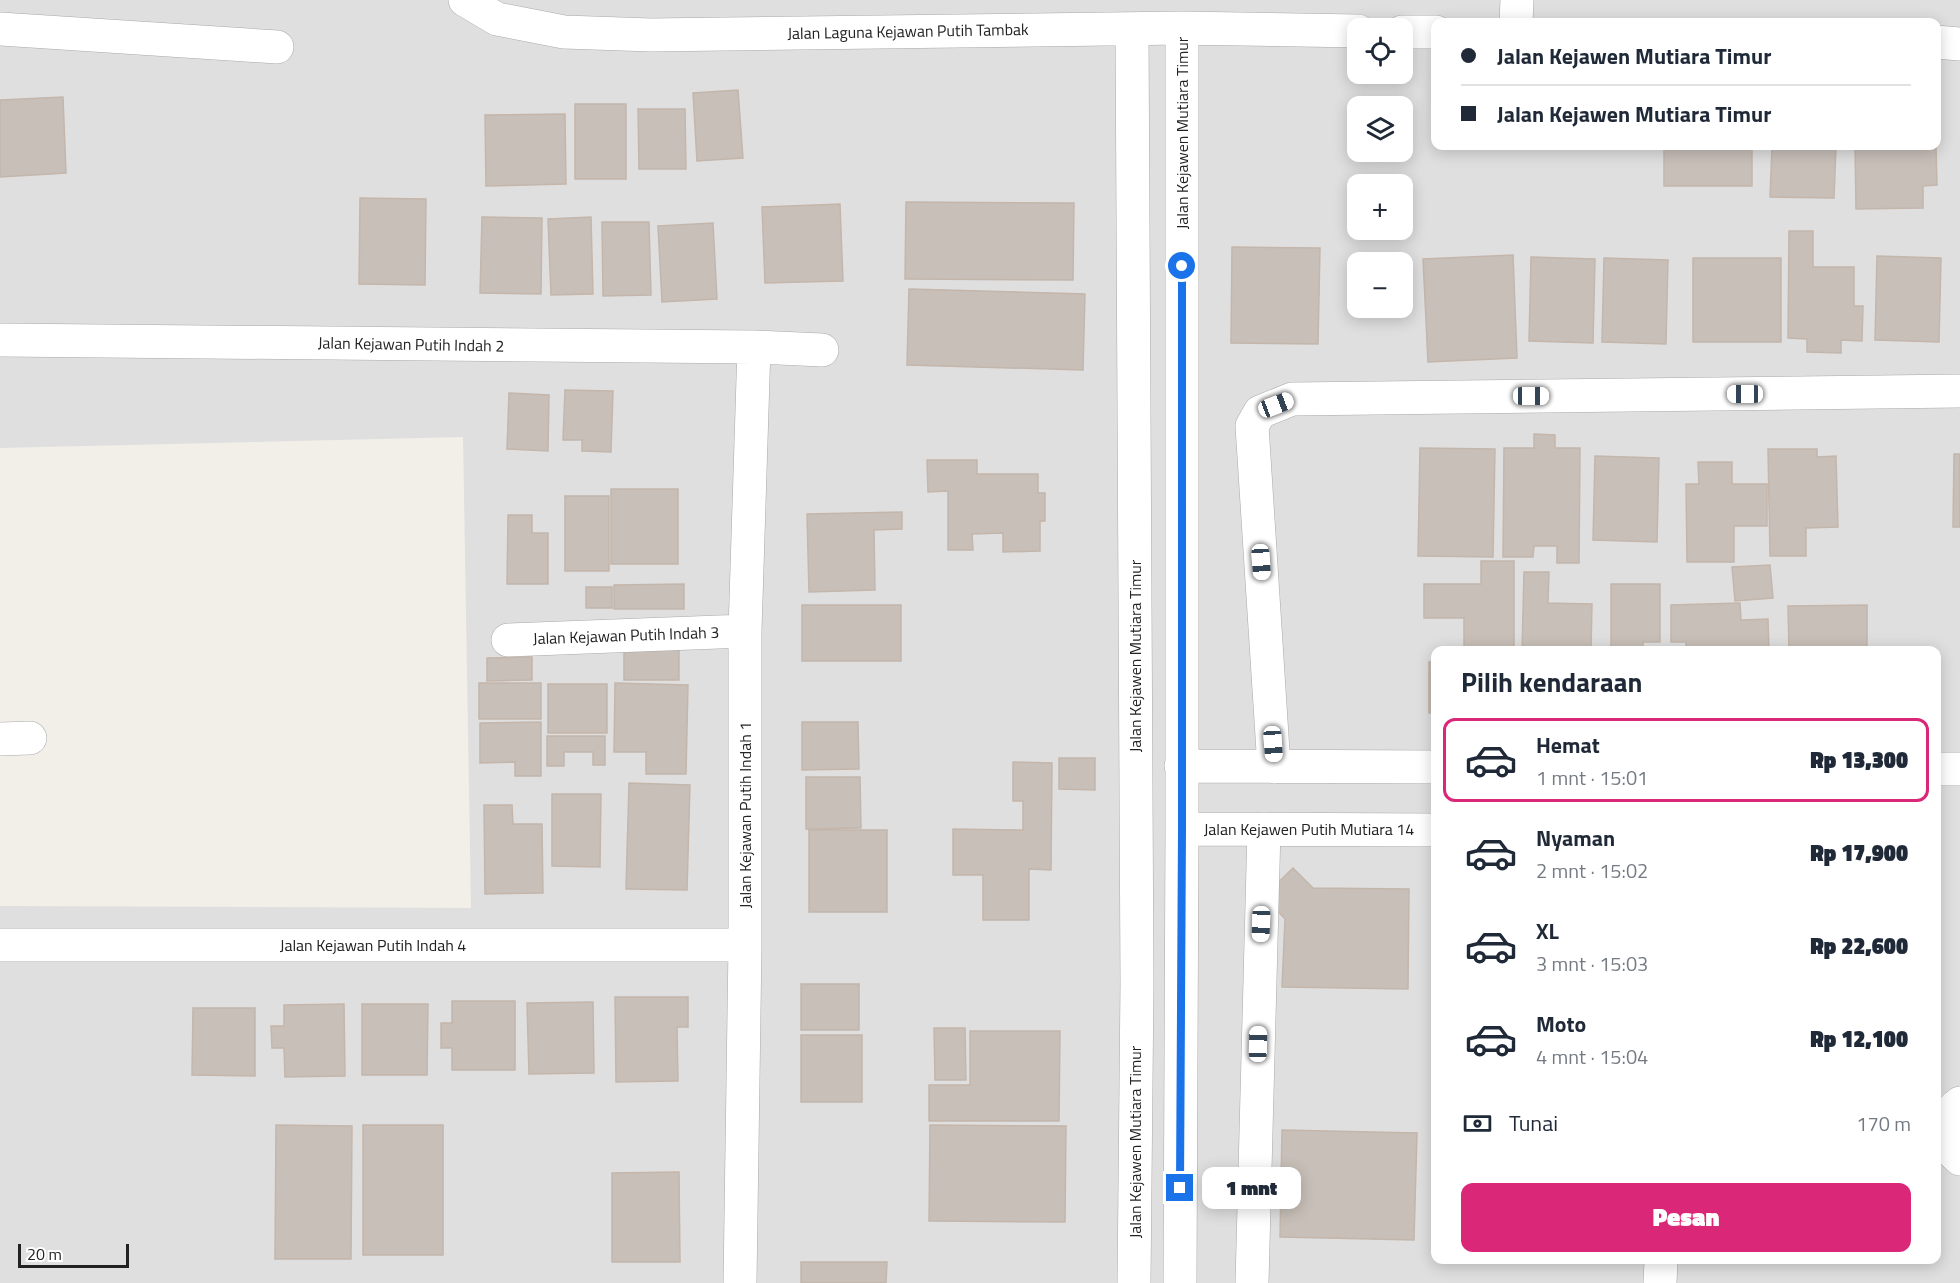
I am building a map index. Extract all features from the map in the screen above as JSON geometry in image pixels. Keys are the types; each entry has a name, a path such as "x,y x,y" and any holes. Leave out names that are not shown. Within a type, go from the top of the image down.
{"street":[{"name":"Jalan Laguna Kejawan Putih Tambak","path":"465,0 497,19 564,32 651,35 1182,28 1347,31"},
{"path":"1516,0 1516,18"},
{"name":"Jalan Kejawen Mutiara Timur","path":"1180,1283 1182,28"},
{"path":"0,29 277,47"},
{"name":"Jalan Kejawen Mutiara Timur","path":"1132,29 1137,983 1134,1283"},
{"path":"1413,32 1431,32"},
{"path":"1941,42 1960,44"},
{"name":"Jalan Kejawan Putih Indah 2","path":"0,340 754,347 822,350"},
{"name":"Jalan Kejawan Putih Indah 1","path":"740,1283 745,945 745,631 754,347"},
{"path":"1275,767 1252,426 1260,411 1292,399 1960,392"},
{"name":"Jalan Kejawan Putih Indah 3","path":"508,640 745,631"},
{"path":"1181,766 1431,767"},
{"path":"1941,770 1960,769"},
{"name":"Jalan Kejawen Putih Mutiara 14","path":"1182,829 1431,830"},
{"path":"1252,1283 1263,829"},
{"name":"Jalan Kejawan Putih Indah 4","path":"0,945 745,945"},
{"path":"1960,1104 1951,1111 1945,1127 1947,1144 1960,1159"},
{"path":"1660,1283 1661,1264"}],"shaded area":[{"path":"0,0 1960,0 1960,1283 0,1283 0,906 471,908 463,437 0,448"}],"building":[{"path":"738,90 743,158 697,161 693,93"},
{"path":"63,97 66,173 0,177 0,100"},
{"path":"575,104 626,104 626,179 575,179"},
{"path":"638,109 685,109 686,169 639,169"},
{"path":"565,114 566,184 486,186 485,115"},
{"path":"1664,150 1752,150 1752,186 1664,186"},
{"path":"1772,150 1836,150 1834,198 1770,197"},
{"path":"1855,150 1936,150 1937,185 1923,186 1923,208 1856,209"},
{"path":"360,198 426,199 425,285 359,284"},
{"path":"906,202 1074,203 1073,280 905,279"},
{"path":"840,204 843,281 765,283 762,207"},
{"path":"482,217 542,218 541,294 480,293"},
{"path":"591,217 593,294 551,295 548,219"},
{"path":"602,222 649,222 651,295 603,296"},
{"path":"713,223 717,299 662,302 658,226"},
{"path":"1789,231 1813,231 1813,267 1854,267 1854,306 1863,306 1862,341 1841,340 1841,353 1807,352 1807,339 1788,338"},
{"path":"1232,247 1320,248 1318,344 1231,343"},
{"path":"1513,255 1517,358 1428,362 1423,259"},
{"path":"1877,256 1941,258 1939,342 1875,340"},
{"path":"1531,257 1595,259 1593,343 1529,341"},
{"path":"1604,258 1668,260 1666,344 1602,342"},
{"path":"1693,258 1781,258 1781,342 1693,342"},
{"path":"909,289 1085,294 1083,370 907,365"},
{"path":"565,390 613,391 611,452 582,451 582,440 563,440"},
{"path":"509,393 549,395 548,451 507,449"},
{"path":"1534,434 1555,435 1555,448 1580,448 1579,563 1557,563 1557,546 1534,546 1533,557 1503,557 1504,448 1534,448"},
{"path":"1420,448 1495,449 1493,557 1418,556"},
{"path":"1768,449 1817,449 1817,457 1836,456 1838,527 1806,528 1806,556 1770,556"},
{"path":"1954,454 1960,454 1960,527 1953,527"},
{"path":"1595,456 1659,458 1657,542 1593,540"},
{"path":"927,460 977,460 977,474 1038,474 1038,493 1045,493 1045,521 1040,521 1040,551 1003,552 1003,533 972,534 973,550 948,550 948,491 928,492"},
{"path":"1698,462 1732,462 1732,484 1767,484 1767,526 1734,526 1734,562 1687,562 1686,484 1699,484"},
{"path":"611,489 678,489 678,564 611,564"},
{"path":"565,496 609,496 609,571 565,571"},
{"path":"902,512 902,529 874,530 875,590 809,592 807,514"},
{"path":"508,515 532,515 532,533 548,533 548,584 507,584"},
{"path":"1481,561 1514,561 1514,646 1464,646 1464,618 1424,618 1424,584 1481,584"},
{"path":"1770,565 1773,598 1735,601 1732,567"},
{"path":"1524,572 1549,572 1548,603 1592,604 1591,646 1522,646"},
{"path":"684,584 684,609 614,609 614,585"},
{"path":"1611,584 1660,584 1660,642 1643,642 1643,646 1611,646"},
{"path":"586,587 612,587 612,608 586,608"},
{"path":"1740,603 1741,620 1768,619 1769,646 1686,646 1686,642 1671,642 1671,605"},
{"path":"802,605 901,605 901,661 802,661"},
{"path":"1867,605 1867,646 1789,646 1788,606"},
{"path":"679,646 679,680 624,680 624,647"},
{"path":"532,657 532,680 487,681 487,658"},
{"path":"1429,662 1431,662 1431,713 1429,713"},
{"path":"479,683 541,683 541,719 479,719"},
{"path":"615,683 688,685 686,774 646,774 646,752 614,752"},
{"path":"548,684 607,684 607,733 548,733"},
{"path":"541,722 541,776 515,776 515,762 480,763 480,723"},
{"path":"802,722 858,722 859,769 802,770"},
{"path":"547,736 605,736 605,765 593,765 593,752 564,752 564,766 547,766"},
{"path":"1059,758 1095,758 1095,790 1059,789"},
{"path":"1013,762 1052,763 1051,870 1029,869 1029,920 983,920 983,875 953,875 953,829 1023,830 1023,801 1013,801"},
{"path":"806,777 860,777 861,828 806,829"},
{"path":"629,783 690,785 687,890 626,889"},
{"path":"552,794 601,794 600,867 552,866"},
{"path":"484,805 512,805 513,824 542,824 543,893 485,894"},
{"path":"809,830 887,830 887,912 809,912"},
{"path":"1293,868 1313,888 1409,889 1408,989 1282,987 1285,919 1264,896"},
{"path":"801,984 859,984 859,1030 801,1030"},
{"path":"615,997 688,997 688,1027 677,1027 678,1081 616,1082"},
{"path":"452,1001 515,1001 515,1070 452,1070 452,1048 441,1048 441,1023 452,1023"},
{"path":"593,1002 594,1073 529,1074 527,1003"},
{"path":"344,1004 345,1076 285,1077 284,1048 272,1048 271,1026 284,1026 284,1005"},
{"path":"362,1004 428,1004 427,1075 362,1075"},
{"path":"193,1008 255,1008 255,1076 192,1075"},
{"path":"934,1028 965,1028 966,1080 935,1080"},
{"path":"970,1031 1060,1031 1059,1121 929,1121 929,1085 970,1085"},
{"path":"801,1035 862,1035 862,1102 801,1102"},
{"path":"276,1125 352,1126 351,1259 275,1259"},
{"path":"363,1125 443,1125 443,1255 363,1255"},
{"path":"930,1125 1066,1126 1065,1222 929,1221"},
{"path":"1282,1130 1417,1133 1414,1240 1280,1237"},
{"path":"679,1172 680,1262 612,1262 612,1173"},
{"path":"801,1262 887,1262 886,1283 801,1283"}],"route":[{"path":"1180,1188 1182,266"}]}
